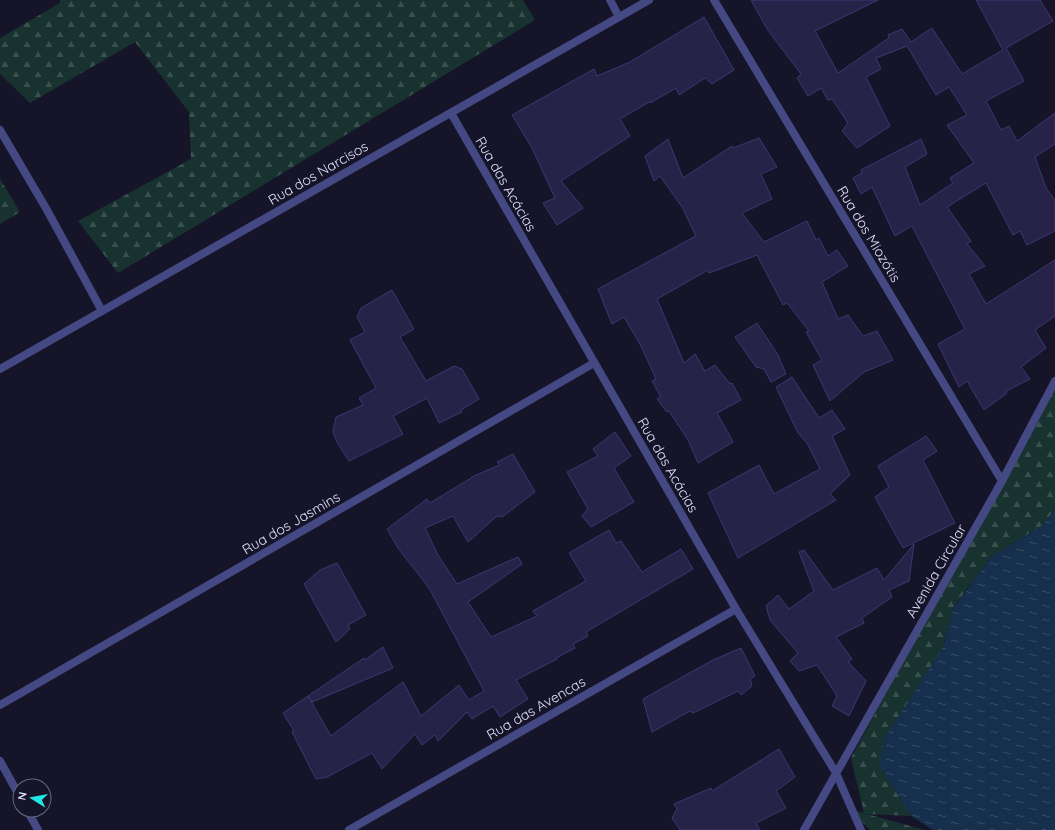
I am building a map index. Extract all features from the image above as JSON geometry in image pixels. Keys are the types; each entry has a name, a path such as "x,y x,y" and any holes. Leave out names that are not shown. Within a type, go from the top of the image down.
{"street":[{"path":"610,0 619,17"},
{"name":"Rua dos Narcisos","path":"0,369 649,0"},
{"name":"Rua dos Miozótis","path":"714,0 1002,481"},
{"name":"Rua das Acácias","path":"450,113 736,609 836,773 861,830"},
{"path":"0,130 47,210 102,311"},
{"name":"Rua dos Jasmins","path":"0,705 594,363"},
{"name":"Avenida Circular","path":"804,830 1002,481 1055,380"},
{"name":"Rua das Avencas","path":"349,830 736,609"},
{"path":"0,761 12,783"},
{"path":"31,818 38,830"}],"green space":[{"path":"60,0 523,0 535,20 118,273 78,221 191,159 189,112 135,42 30,103 0,74 0,38 60,3"},
{"path":"0,179 20,212 0,224"},
{"path":"1055,383 1055,509 1043,525 991,557 953,608 943,647 879,764 911,816 867,814 925,830 870,830 851,810 864,813 851,758"}],"water":[{"path":"1055,509 1055,830 933,830 911,816 879,764 884,739 943,647 953,609 991,557 1043,525"}],"building":[{"path":"751,0 878,0 815,31 838,73 889,38 888,35 902,29 911,42 932,28 962,74 1003,50 976,0 1040,0 1053,21 1006,48 1024,81 986,101 1001,130 1009,126 1017,141 1055,113 1055,144 1035,157 1046,188 1055,200 1055,231 1027,245 1020,231 1013,235 986,183 947,207 971,241 967,244 985,266 969,274 986,304 1055,260 1055,316 1035,330 1046,348 1021,367 1030,379 1006,391 1007,393 984,410 967,381 959,387 938,344 965,329 912,226 895,236 872,187 861,194 853,178 862,173 861,170 921,139 927,154 905,167 920,205 953,183 950,178 974,163 947,125 967,115 949,87 936,95 907,46 876,58 881,69 866,77 890,126 857,148 842,131 848,123 832,99 828,100 821,88 808,96 797,78 801,74 767,29"},
{"path":"704,17 734,70 712,84 705,78 679,95 676,88 620,119 630,136 561,181 583,208 557,225 543,203 555,198 532,148 512,115 594,69 597,76 630,62"},
{"path":"759,138 777,167 761,174 772,199 742,213 764,242 807,221 816,240 819,238 828,256 837,250 848,266 822,282 838,319 848,315 863,336 877,331 893,360 864,372 830,401 813,365 822,360 806,332 809,331 787,303 783,305 757,255 709,273 708,270 657,299 684,363 695,354 705,371 715,365 730,384 732,383 741,400 717,413 733,442 698,463 688,440 669,411 667,412 657,399 661,397 652,381 656,379 641,346 624,317 612,324 598,289 696,236 682,207 660,176 654,181 645,156 668,139 683,178 732,146 733,148"},
{"path":"392,290 414,329 400,337 426,381 454,366 462,369 479,399 461,410 462,412 439,423 427,398 393,416 403,434 349,461 337,442 333,432 336,417 363,405 359,398 376,388 350,340 365,332 357,317 361,308"},
{"path":"757,323 778,355 786,374 771,382 764,369 756,367 735,337"},
{"path":"792,377 819,418 832,410 845,429 832,436 850,475 830,494 836,500 738,558 708,493 759,465 774,494 820,469 807,443 798,433 776,387"},
{"path":"615,432 631,456 614,468 634,502 591,527 582,516 588,509 567,472 598,456 593,449"},
{"path":"926,436 937,451 923,460 955,523 903,548 875,497 889,487 878,466"},
{"path":"513,454 535,492 502,517 497,516 468,542 453,516 425,528 438,555 457,584 518,557 522,564 468,602 491,637 537,616 533,611 586,581 569,553 609,530 616,543 621,541 642,572 681,549 693,569 586,632 588,636 573,644 575,648 516,680 528,699 500,717 493,706 472,719 467,712 438,741 435,735 422,745 415,734 382,769 372,753 327,777 316,779 292,732 294,731 283,713 308,696 331,736 403,682 421,716 459,685 469,700 484,691 429,588 398,548 387,529 427,499 430,503 476,475 500,465 497,462"},
{"path":"914,544 909,581 889,590 892,597 862,618 864,623 836,637 852,659 848,662 866,681 849,716 832,706 837,696 817,665 799,671 790,661 798,653 770,620 766,606 778,595 789,609 814,591 799,552 804,550 833,590 877,568 884,580"},
{"path":"337,563 366,615 348,625 350,629 336,642 304,584 320,570"},
{"path":"383,647 393,668 312,702 308,696"},
{"path":"741,648 755,676 750,679 752,686 741,695 738,691 693,713 690,711 652,732 643,699 713,660"},
{"path":"779,749 795,777 776,791 786,808 756,823 760,830 680,830 672,818 677,809 674,804 711,788 712,791"}]}
